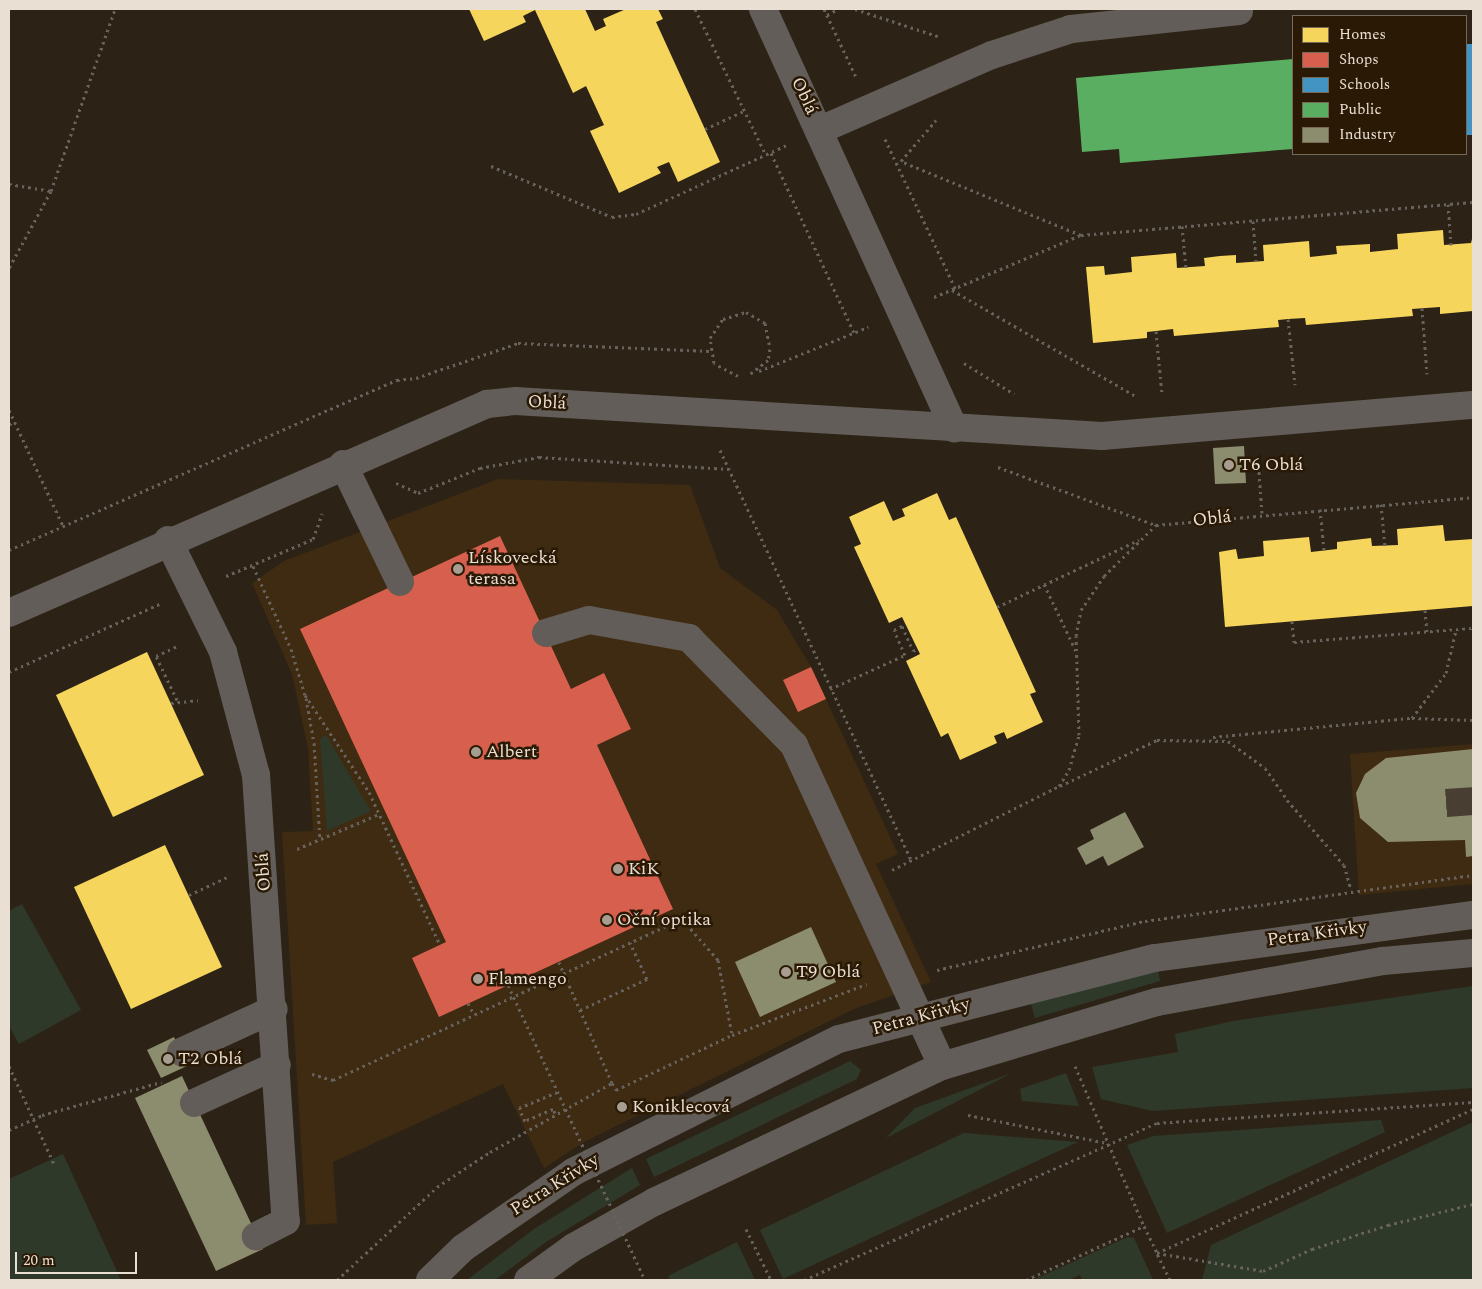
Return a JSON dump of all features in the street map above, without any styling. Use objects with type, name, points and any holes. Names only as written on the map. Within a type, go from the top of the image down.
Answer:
[{"type":"street","name":"Oblá","points":[[763,9],[820,130],[954,429]]},
{"type":"street","points":[[820,130],[992,55],[1071,29],[1239,11]]},
{"type":"street","name":"Oblá","points":[[9,613],[168,540],[460,412],[515,401],[954,429],[1102,436],[1473,405]]},
{"type":"street","points":[[343,464],[400,582]]},
{"type":"street","name":"Oblá","points":[[168,540],[223,652],[236,689],[256,775],[274,1009],[286,1213],[253,1229]]},
{"type":"street","points":[[546,633],[589,620],[690,638],[794,745],[942,1066]]},
{"type":"street","name":"Petra Křivky","points":[[430,1280],[518,1207],[637,1136],[839,1039],[919,1016],[1155,958],[1473,915]]},
{"type":"street","name":"Petra Křivky","points":[[528,1280],[574,1247],[654,1202],[942,1066],[1157,1002],[1383,961],[1473,953]]},
{"type":"street","points":[[181,1052],[274,1009]]},
{"type":"street","points":[[194,1103],[277,1065]]},
{"type":"path","points":[[9,268],[51,191],[115,9]]},
{"type":"path","points":[[695,9],[766,155]]},
{"type":"path","points":[[824,9],[953,289],[1142,400],[1123,400]]},
{"type":"path","points":[[827,15],[838,9]]},
{"type":"path","points":[[855,9],[992,55]]},
{"type":"path","points":[[705,129],[744,111]]},
{"type":"path","points":[[896,163],[901,161],[940,116]]},
{"type":"path","points":[[491,166],[612,217],[636,214],[793,143]]},
{"type":"path","points":[[771,153],[854,333]]},
{"type":"path","points":[[901,161],[1081,235]]},
{"type":"path","points":[[9,184],[51,191]]},
{"type":"path","points":[[927,300],[1081,235],[1473,202]]},
{"type":"path","points":[[1448,204],[1451,245]]},
{"type":"path","points":[[1253,221],[1256,261]]},
{"type":"path","points":[[1182,226],[1186,268]]},
{"type":"path","points":[[1422,308],[1428,378]]},
{"type":"path","points":[[744,377],[723,371],[711,351],[714,327],[722,319],[746,312],[758,317],[770,334],[768,360],[749,375]]},
{"type":"path","points":[[1288,319],[1295,388]]},
{"type":"path","points":[[730,383],[876,323]]},
{"type":"path","points":[[1156,330],[1162,398]]},
{"type":"path","points":[[9,550],[397,380],[416,378],[518,343],[711,351]]},
{"type":"path","points":[[962,361],[1018,396]]},
{"type":"path","points":[[1418,378],[1437,377]]},
{"type":"path","points":[[1286,389],[1305,387]]},
{"type":"path","points":[[1155,399],[1171,398]]},
{"type":"path","points":[[9,410],[63,526]]},
{"type":"path","points":[[9,424],[15,423]]},
{"type":"path","points":[[1255,423],[1262,513]]},
{"type":"path","points":[[717,444],[911,859]]},
{"type":"path","points":[[218,579],[313,540],[326,503],[384,478],[418,493],[480,468],[539,457],[730,469]]},
{"type":"path","name":"Oblá","points":[[990,464],[1156,525],[1262,513],[1473,497]]},
{"type":"path","points":[[1381,504],[1385,546]]},
{"type":"path","points":[[1320,509],[1324,550]]},
{"type":"path","points":[[1059,786],[1070,770],[1079,735],[1078,623],[1089,596],[1156,525]]},
{"type":"path","points":[[997,607],[1143,538]]},
{"type":"path","points":[[253,566],[291,649],[305,695],[314,743],[320,840]]},
{"type":"path","points":[[1044,584],[1077,653]]},
{"type":"path","points":[[9,672],[169,599]]},
{"type":"path","points":[[1425,610],[1427,632]]},
{"type":"path","points":[[1292,621],[1294,642],[1473,628]]},
{"type":"path","points":[[830,689],[905,655],[894,630],[902,626],[913,651],[918,649]]},
{"type":"path","points":[[1412,718],[1446,673],[1456,630]]},
{"type":"path","points":[[171,703],[177,700],[156,656],[188,642]]},
{"type":"path","points":[[305,695],[379,814],[440,945]]},
{"type":"path","points":[[894,877],[891,868],[1157,740],[1207,738],[1412,718],[1473,720]]},
{"type":"path","points":[[1207,738],[1228,742],[1265,768],[1287,800],[1344,865],[1351,890]]},
{"type":"path","points":[[189,895],[379,814]]},
{"type":"path","points":[[930,964],[935,970],[951,970],[1145,921],[1351,890],[1473,875]]},
{"type":"path","points":[[277,1065],[333,1080],[682,919],[718,960],[732,1035]]},
{"type":"path","points":[[580,1010],[647,979],[630,943]]},
{"type":"path","points":[[559,962],[616,1090],[732,1035],[872,980]]},
{"type":"path","points":[[508,985],[645,1280]]},
{"type":"path","points":[[468,1003],[474,1015]]},
{"type":"path","points":[[9,1066],[54,1164]]},
{"type":"path","points":[[1075,1066],[1107,1143],[1170,1280]]},
{"type":"path","points":[[9,1130],[34,1118],[169,1079]]},
{"type":"path","points":[[337,1280],[437,1188],[555,1113],[612,1083]]},
{"type":"path","points":[[555,1113],[553,1108],[525,1121],[520,1108],[557,1092]]},
{"type":"path","points":[[804,1280],[1107,1143],[1157,1123],[1473,1102]]},
{"type":"path","points":[[1157,1253],[1473,1109]]},
{"type":"path","points":[[968,1114],[1107,1143]]},
{"type":"path","points":[[1157,1253],[1263,1271],[1369,1230],[1473,1204]]},
{"type":"path","points":[[1026,1280],[1144,1226]]},
{"type":"path","points":[[746,1229],[771,1280]]},
{"type":"shaded area","points":[[498,479],[690,485],[720,568],[777,610],[811,667],[898,854],[876,864],[931,982],[854,1009],[584,1142],[544,1168],[503,1084],[333,1162],[337,1223],[306,1225],[282,832],[313,831],[308,748],[292,674],[252,583],[284,561]]},
{"type":"shaded area","points":[[1473,744],[1473,884],[1359,895],[1350,754]]},
{"type":"green space","points":[[326,735],[371,811],[327,831],[320,739]]},
{"type":"green space","points":[[22,904],[81,1010],[19,1044],[9,1026],[9,911]]},
{"type":"green space","points":[[1158,971],[1160,981],[1035,1018],[1030,1001]]},
{"type":"green space","points":[[1473,986],[1473,1088],[1153,1111],[1101,1099],[1092,1067],[1178,1052],[1175,1034],[1233,1021]]},
{"type":"green space","points":[[850,1061],[861,1070],[857,1079],[654,1177],[646,1159]]},
{"type":"green space","points":[[1012,1073],[886,1138],[915,1108]]},
{"type":"green space","points":[[1066,1073],[1079,1106],[1022,1101],[1020,1089]]},
{"type":"green space","points":[[1381,1120],[1385,1132],[1167,1233],[1127,1145],[1153,1136]]},
{"type":"green space","points":[[1473,1122],[1473,1280],[1202,1280],[1211,1245]]},
{"type":"green space","points":[[964,1133],[1078,1142],[783,1279],[760,1230]]},
{"type":"green space","points":[[63,1154],[121,1280],[9,1280],[9,1179]]},
{"type":"green space","points":[[632,1168],[640,1185],[546,1242],[495,1280],[467,1280],[534,1229]]},
{"type":"green space","points":[[1128,1237],[1134,1238],[1153,1280],[1082,1280],[1080,1275],[1069,1280],[1033,1280]]},
{"type":"green space","points":[[737,1242],[755,1280],[670,1280],[668,1276]]},
{"type":"building: Homes","points":[[469,9],[585,9],[595,31],[606,26],[603,19],[626,9],[658,9],[663,19],[656,22],[720,162],[678,182],[669,162],[657,167],[661,173],[619,193],[590,131],[604,125],[586,86],[573,93],[535,10],[523,16],[526,22],[484,41]]},
{"type":"building: Homes","points":[[1443,230],[1444,245],[1471,243],[1473,235],[1473,311],[1440,314],[1440,307],[1412,309],[1413,316],[1306,325],[1305,318],[1288,319],[1278,320],[1279,327],[1174,336],[1173,329],[1147,332],[1147,338],[1093,343],[1086,267],[1104,266],[1105,275],[1132,272],[1131,257],[1176,253],[1177,268],[1205,266],[1204,258],[1220,256],[1236,255],[1236,263],[1264,261],[1263,245],[1309,241],[1310,257],[1337,254],[1336,246],[1370,244],[1370,252],[1398,249],[1397,234]]},
{"type":"building: Homes","points":[[937,493],[949,520],[956,517],[1036,692],[1030,694],[1043,722],[1007,739],[1004,732],[994,736],[997,743],[960,760],[948,733],[941,737],[906,661],[920,654],[902,617],[889,623],[854,547],[861,544],[849,517],[884,501],[893,521],[905,516],[902,509]]},
{"type":"building: Homes","points":[[1443,525],[1445,541],[1473,539],[1473,606],[1225,627],[1219,552],[1236,549],[1238,559],[1264,556],[1263,541],[1309,537],[1311,552],[1337,549],[1337,542],[1371,538],[1372,546],[1398,545],[1397,529]]},
{"type":"building: Homes","points":[[147,652],[204,775],[113,817],[56,695]]},
{"type":"building: Homes","points":[[165,845],[222,967],[131,1009],[74,887]]},
{"type":"building: Shops","points":[[500,536],[571,689],[604,673],[631,729],[597,745],[673,909],[439,1017],[412,958],[446,942],[300,629]]},
{"type":"building: Shops","points":[[811,667],[826,699],[798,712],[783,680]]},
{"type":"building: Schools","points":[[1467,44],[1473,44],[1473,135],[1467,135]]},
{"type":"building: Public","points":[[1292,59],[1292,149],[1120,163],[1119,149],[1082,152],[1076,78]]},
{"type":"building: Industry","name":"T6 Oblá","points":[[1244,446],[1246,483],[1215,484],[1213,448]]},
{"type":"building: Industry","points":[[1473,749],[1473,856],[1466,857],[1465,840],[1388,842],[1360,818],[1356,793],[1365,774],[1386,758]]},
{"type":"building: Industry","points":[[1125,812],[1144,847],[1108,866],[1103,856],[1086,865],[1077,848],[1094,839],[1090,830]]},
{"type":"building: Industry","name":"T9 Oblá","points":[[811,927],[836,982],[760,1017],[735,962]]},
{"type":"building: Industry","name":"T2 Oblá","points":[[174,1037],[187,1066],[161,1078],[147,1050]]},
{"type":"building: Industry","points":[[182,1076],[263,1249],[216,1271],[135,1098]]},
{"type":"tunnel","points":[[1446,803],[1473,801]]},
{"type":"place","name":"T6 Oblá","points":[[1229,465]]},
{"type":"place","name":"Lískovecká terasa","points":[[458,569]]},
{"type":"place","name":"Albert","points":[[476,752]]},
{"type":"place","name":"KiK","points":[[618,869]]},
{"type":"place","name":"Oční optika","points":[[607,920]]},
{"type":"place","name":"T9 Oblá","points":[[786,972]]},
{"type":"place","name":"Flamengo","points":[[478,979]]},
{"type":"place","name":"T2 Oblá","points":[[168,1059]]},
{"type":"place","name":"Koniklecová","points":[[622,1107]]}]
